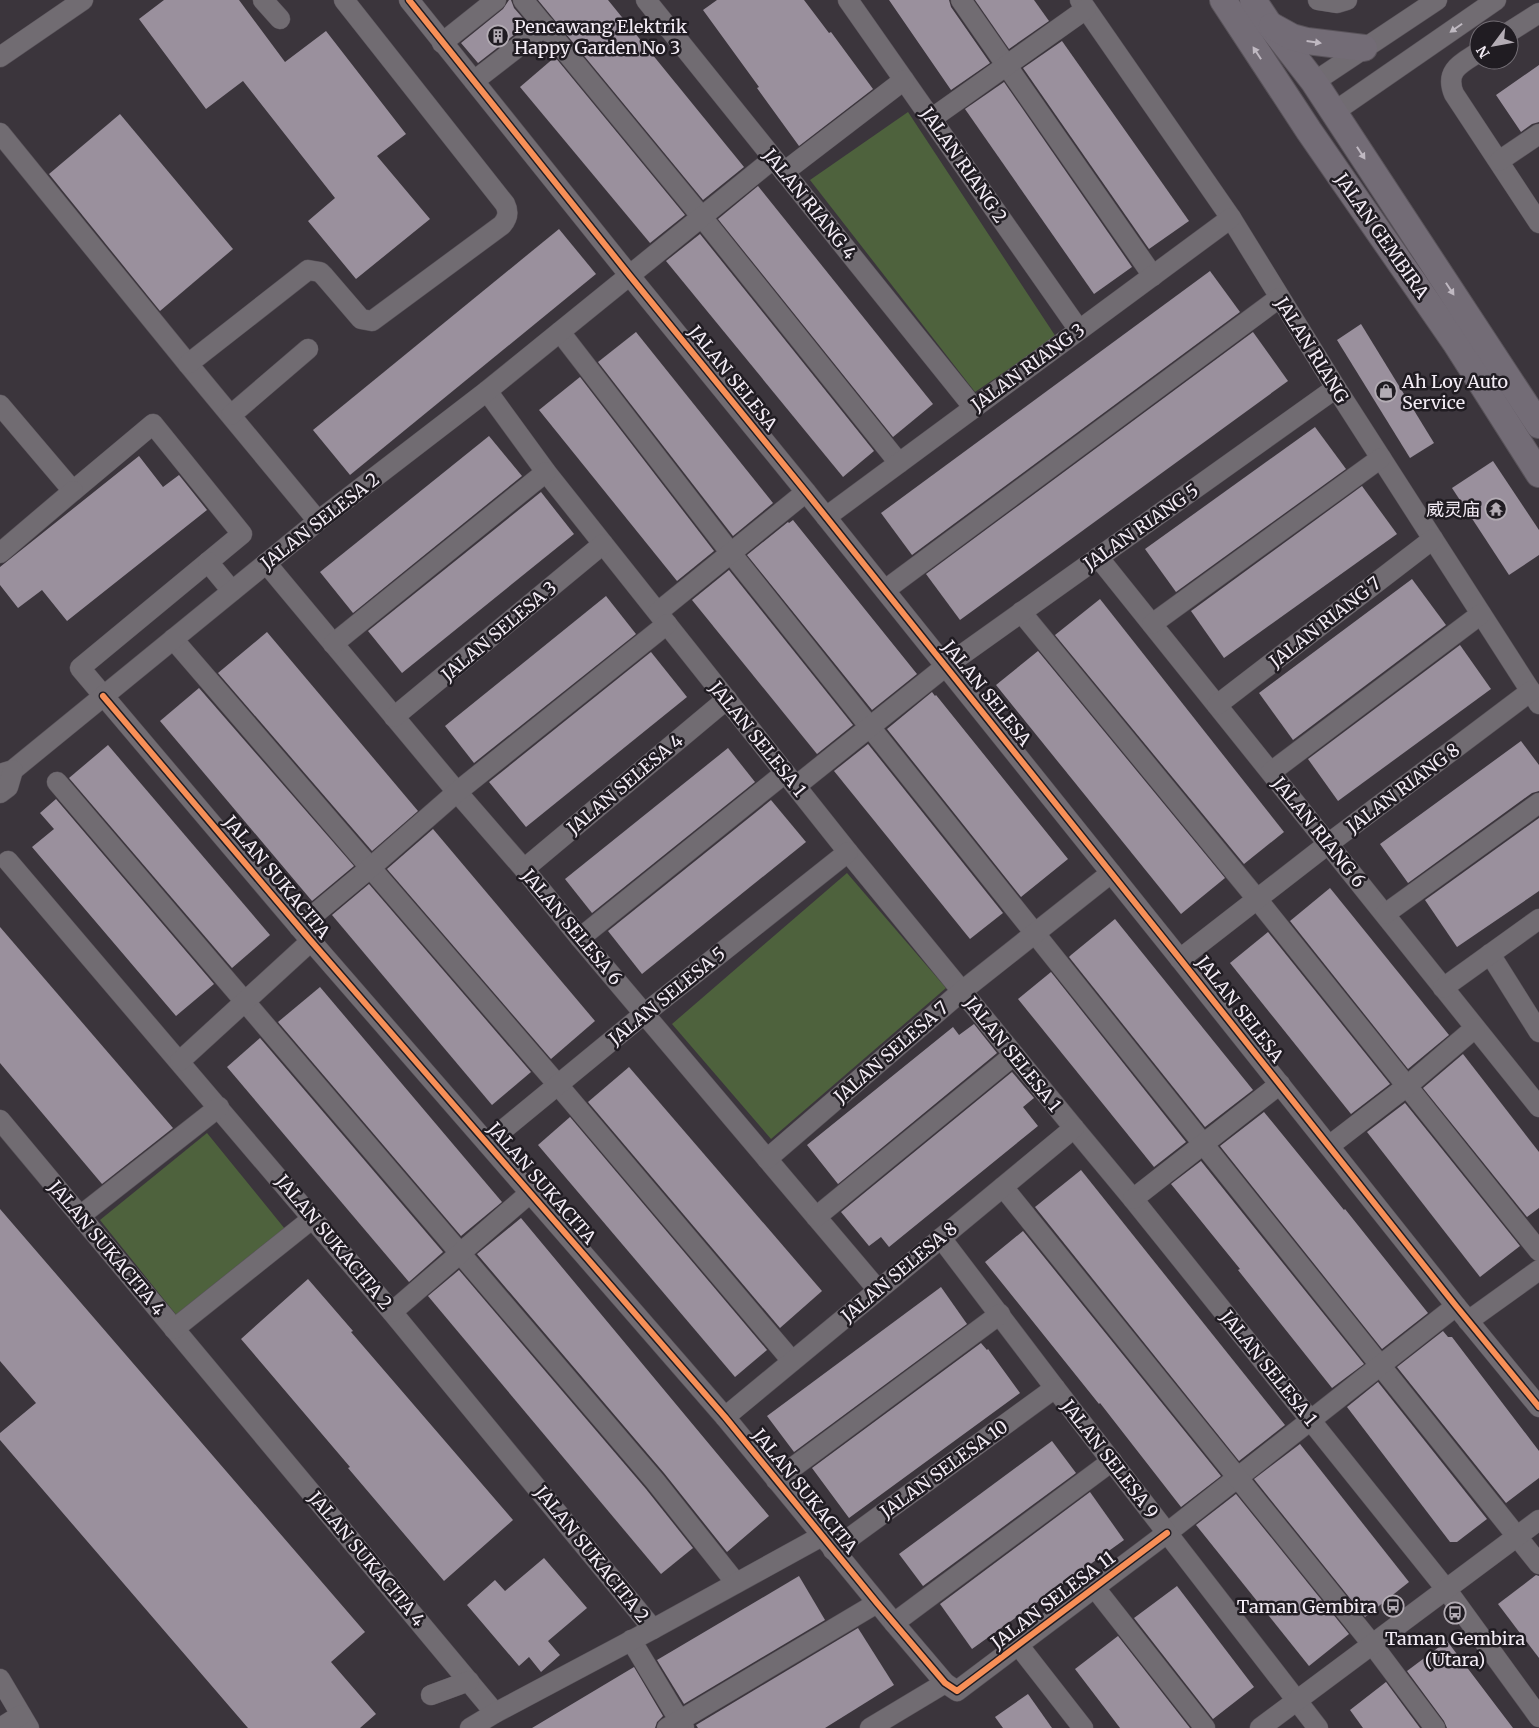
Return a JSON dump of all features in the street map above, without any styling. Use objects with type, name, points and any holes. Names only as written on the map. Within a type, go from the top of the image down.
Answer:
[{"type":"main road","points":[[1223,0],[1284,93],[1308,119]]},
{"type":"main road","name":"JALAN GEMBIRA","points":[[1253,0],[1314,82],[1539,425]]},
{"type":"main road","points":[[1269,24],[1292,37],[1307,41],[1364,48]]},
{"type":"main road","points":[[1308,119],[1310,89],[1314,82]]},
{"type":"main road","points":[[1308,119],[1323,113],[1334,112]]},
{"type":"main road","name":"JALAN GEMBIRA","points":[[1308,119],[1455,342],[1539,474]]},
{"type":"street","points":[[0,57],[82,0]]},
{"type":"street","points":[[263,0],[280,19]]},
{"type":"street","points":[[188,364],[308,270],[320,272],[361,319],[372,320],[506,221],[508,215],[504,204],[344,0]]},
{"type":"street","name":"JALAN SELESA","points":[[409,0],[946,666],[1462,1313],[1532,1385],[1539,1407]]},
{"type":"street","points":[[442,43],[496,0]]},
{"type":"street","points":[[523,0],[701,216],[899,463]]},
{"type":"street","name":"JALAN RIANG 4","points":[[646,0],[974,408]]},
{"type":"street","name":"JALAN RIANG 2","points":[[848,0],[1079,330]]},
{"type":"street","points":[[961,0],[1153,276]]},
{"type":"street","points":[[1318,0],[1337,3],[1347,0]]},
{"type":"street","points":[[1314,82],[1437,0]]},
{"type":"street","points":[[1334,112],[1475,6],[1496,0]]},
{"type":"street","points":[[931,119],[1006,66],[1083,5]]},
{"type":"street","name":"JALAN RIANG","points":[[1083,5],[1230,218],[1336,388],[1535,697]]},
{"type":"street","points":[[1519,26],[1539,13]]},
{"type":"street","points":[[474,81],[545,26]]},
{"type":"street","points":[[1469,58],[1454,70],[1451,77],[1451,86],[1454,94],[1539,223]]},
{"type":"street","name":"JALAN SELESA 2","points":[[0,793],[8,787],[7,772],[318,521],[486,391],[630,276],[701,216],[904,80]]},
{"type":"street","points":[[0,133],[318,521]]},
{"type":"street","points":[[1499,161],[1539,134]]},
{"type":"street","name":"JALAN RIANG 3","points":[[826,517],[1230,218]]},
{"type":"street","points":[[885,590],[1279,298]]},
{"type":"street","points":[[560,332],[730,552],[1539,1564]]},
{"type":"street","points":[[231,415],[308,348]]},
{"type":"street","name":"JALAN RIANG 5","points":[[580,938],[791,779],[870,727],[946,666],[1336,388]]},
{"type":"street","name":"JALAN SELESA 1","points":[[486,391],[546,472],[848,852],[1134,1199],[1446,1589],[1539,1717]]},
{"type":"street","points":[[0,405],[73,491]]},
{"type":"street","points":[[0,553],[153,424],[242,534],[208,562],[232,591]]},
{"type":"street","points":[[1152,624],[1381,458]]},
{"type":"street","points":[[333,644],[546,472]]},
{"type":"street","points":[[180,1061],[245,1001],[305,934],[370,868],[662,618],[730,552],[806,492]]},
{"type":"street","name":"JALAN RIANG 7","points":[[1217,705],[1433,538]]},
{"type":"street","name":"JALAN SELESA 3","points":[[394,718],[604,544]]},
{"type":"street","name":"JALAN RIANG 6","points":[[1098,557],[1539,1107]]},
{"type":"street","name":"JALAN SUKACITA","points":[[208,562],[80,668],[305,934],[725,1417],[877,1603],[951,1687]]},
{"type":"street","name":"JALAN SELESA 6","points":[[266,563],[394,718],[524,869],[580,938],[878,1290]]},
{"type":"street","points":[[1021,612],[1257,899],[1539,1251]]},
{"type":"street","points":[[1271,772],[1481,614]]},
{"type":"street","points":[[173,638],[558,1085],[792,1361]]},
{"type":"street","name":"JALAN RIANG 8","points":[[1180,958],[1328,844],[1535,697]]},
{"type":"street","name":"JALAN SELESA 4","points":[[524,869],[727,699]]},
{"type":"street","points":[[57,782],[656,1481],[736,1583]]},
{"type":"street","points":[[1385,914],[1539,803]]},
{"type":"street","name":"JALAN SELESA 5","points":[[487,1143],[644,1014],[848,852]]},
{"type":"street","name":"JALAN SUKACITA 2","points":[[8,861],[392,1312],[653,1629]]},
{"type":"street","name":"JALAN SELESA 7","points":[[767,1159],[962,991],[1111,873]]},
{"type":"street","points":[[1443,988],[1539,919]]},
{"type":"street","points":[[1490,954],[1539,1032]]},
{"type":"street","points":[[1329,1146],[1407,1086],[1475,1028]]},
{"type":"street","points":[[816,1217],[1014,1055]]},
{"type":"street","points":[[1134,1199],[1280,1084]]},
{"type":"street","points":[[80,1216],[219,1107]]},
{"type":"street","name":"JALAN SUKACITA 4","points":[[0,1120],[495,1713]]},
{"type":"street","name":"JALAN SELESA 8","points":[[725,1417],[1074,1128]]},
{"type":"street","points":[[1003,1187],[1372,1644],[1435,1728]]},
{"type":"street","points":[[392,1312],[530,1193]]},
{"type":"street","points":[[174,1329],[313,1218]]},
{"type":"street","name":"JALAN SELESA 9","points":[[941,1238],[1318,1728]]},
{"type":"street","name":"JALAN SELESA 11","points":[[870,1728],[951,1687],[1019,1646],[1381,1365],[1462,1313],[1539,1270]]},
{"type":"street","points":[[776,1480],[1000,1314]]},
{"type":"street","name":"JALAN SELESA 10","points":[[827,1543],[1055,1388]]},
{"type":"street","points":[[894,1623],[1112,1462]]},
{"type":"street","points":[[1260,1728],[1539,1520]]},
{"type":"street","points":[[470,1728],[736,1583],[827,1543]]},
{"type":"street","points":[[1096,1588],[1205,1728]]},
{"type":"street","points":[[631,1640],[677,1726],[877,1603]]},
{"type":"street","points":[[1019,1646],[1084,1728]]},
{"type":"street","points":[[0,1679],[25,1721],[0,1728]]},
{"type":"street","points":[[431,1695],[469,1681]]},
{"type":"green space","points":[[908,112],[1056,337],[975,392],[810,180]]},
{"type":"green space","points":[[847,873],[946,988],[771,1139],[672,1024]]},
{"type":"green space","points":[[207,1133],[285,1229],[178,1317],[100,1220]]},
{"type":"building","points":[[164,0],[239,0],[285,62],[326,31],[406,134],[377,156],[430,219],[356,279],[308,221],[335,198],[243,81],[206,109],[139,19]]},
{"type":"building","name":"Pencawang Elektrik Happy Garden No 3","points":[[511,0],[514,8],[528,24],[478,63],[461,43],[503,9]]},
{"type":"building","points":[[538,0],[608,0],[744,167],[703,200]]},
{"type":"building","points":[[717,0],[804,0],[829,33],[831,32],[873,89],[799,146],[703,10]]},
{"type":"building","points":[[889,0],[949,0],[951,7],[990,63],[951,90]]},
{"type":"building","points":[[975,0],[1034,0],[1049,21],[1009,49]]},
{"type":"building","points":[[1062,41],[1189,221],[1149,249],[1023,68]]},
{"type":"building","points":[[555,57],[685,215],[650,243],[520,87]]},
{"type":"building","points":[[1539,65],[1539,122],[1532,124],[1521,132],[1496,95]]},
{"type":"building","points":[[1004,82],[1132,267],[1094,294],[965,109]]},
{"type":"building","points":[[120,114],[233,249],[160,311],[49,174]]},
{"type":"building","points":[[758,186],[933,404],[893,437],[718,219]]},
{"type":"building","points":[[559,229],[596,274],[350,475],[313,430]]},
{"type":"building","points":[[700,234],[874,451],[843,477],[666,261]]},
{"type":"building","points":[[1210,271],[1240,312],[912,555],[881,513]]},
{"type":"building","name":"Ah Loy Auto Service","points":[[1361,324],[1434,443],[1410,458],[1337,340]]},
{"type":"building","points":[[636,332],[773,503],[733,536],[598,362]]},
{"type":"building","points":[[1253,332],[1288,381],[960,620],[926,574]]},
{"type":"building","points":[[580,377],[714,551],[677,581],[539,410]]},
{"type":"building","points":[[1315,427],[1346,469],[1176,592],[1145,549]]},
{"type":"building","points":[[489,436],[522,476],[353,613],[320,572]]},
{"type":"building","points":[[139,456],[163,487],[179,475],[207,510],[67,621],[42,590],[18,608],[0,585],[0,567]]},
{"type":"building","name":"威灵庙","points":[[1493,461],[1539,530],[1539,555],[1509,575],[1452,488]]},
{"type":"building","points":[[1362,486],[1397,534],[1224,658],[1191,611]]},
{"type":"building","points":[[541,492],[574,534],[402,673],[368,631]]},
{"type":"building","points":[[793,520],[917,674],[872,710],[747,555]]},
{"type":"building","points":[[729,570],[853,725],[817,754],[692,600]]},
{"type":"building","points":[[1412,579],[1446,625],[1293,740],[1259,693]]},
{"type":"building","points":[[606,596],[636,634],[474,763],[445,726]]},
{"type":"building","points":[[1100,599],[1284,832],[1244,864],[1055,635]]},
{"type":"building","points":[[267,632],[418,811],[372,851],[218,673]]},
{"type":"building","points":[[1460,645],[1491,689],[1338,801],[1308,759]]},
{"type":"building","points":[[1038,651],[1225,878],[1181,914],[996,685]]},
{"type":"building","points":[[651,652],[687,697],[526,827],[489,782]]},
{"type":"building","points":[[199,688],[354,866],[312,901],[160,721]]},
{"type":"building","points":[[932,692],[1068,859],[1021,897],[887,729]]},
{"type":"building","points":[[1521,741],[1539,765],[1539,791],[1532,793],[1408,883],[1380,844]]},
{"type":"building","points":[[868,744],[1003,913],[970,939],[834,771]]},
{"type":"building","points":[[108,745],[270,935],[232,968],[69,778]]},
{"type":"building","points":[[728,748],[755,782],[592,913],[565,879]]},
{"type":"building","points":[[56,799],[214,984],[176,1016],[32,847],[54,829],[40,813]]},
{"type":"building","points":[[771,800],[806,842],[642,974],[608,931]]},
{"type":"building","points":[[1539,818],[1539,891],[1457,947],[1425,900]]},
{"type":"building","points":[[433,829],[595,1021],[551,1059],[387,869]]},
{"type":"building","points":[[369,884],[531,1072],[492,1105],[332,915]]},
{"type":"building","points":[[1330,888],[1449,1035],[1408,1069],[1290,921]]},
{"type":"building","points":[[1115,919],[1253,1090],[1205,1127],[1069,957]]},
{"type":"building","points":[[0,927],[173,1128],[102,1184],[0,1063]]},
{"type":"building","points":[[1268,932],[1390,1084],[1351,1114],[1230,963]]},
{"type":"building","points":[[1051,972],[1186,1142],[1154,1167],[1018,999]]},
{"type":"building","points":[[320,987],[502,1202],[461,1236],[278,1022]]},
{"type":"building","points":[[974,1024],[997,1053],[838,1184],[807,1145],[953,1027],[959,1035]]},
{"type":"building","points":[[260,1038],[443,1252],[409,1282],[227,1067]]},
{"type":"building","points":[[1463,1054],[1539,1152],[1539,1208],[1527,1217],[1423,1088]]},
{"type":"building","points":[[629,1067],[822,1291],[780,1328],[588,1102]]},
{"type":"building","points":[[1012,1072],[1034,1098],[1023,1107],[1038,1126],[889,1247],[881,1237],[869,1246],[841,1212]]},
{"type":"building","points":[[1405,1103],[1520,1246],[1480,1277],[1367,1132]]},
{"type":"building","points":[[1264,1112],[1428,1313],[1382,1349],[1220,1146]]},
{"type":"building","points":[[570,1117],[767,1350],[735,1377],[538,1145]]},
{"type":"building","points":[[1201,1161],[1364,1364],[1332,1388],[1238,1270],[1240,1269],[1171,1184]]},
{"type":"building","points":[[1081,1170],[1285,1425],[1239,1461],[1035,1207]]},
{"type":"building","points":[[0,1209],[365,1632],[331,1662],[376,1714],[360,1728],[248,1728],[0,1440],[0,1433],[36,1403],[0,1361]]},
{"type":"building","points":[[521,1218],[769,1516],[727,1552],[664,1473],[477,1254]]},
{"type":"building","points":[[1023,1231],[1221,1476],[1181,1507],[1100,1403],[985,1262]]},
{"type":"building","points":[[459,1270],[646,1489],[693,1548],[661,1574],[428,1296]]},
{"type":"building","points":[[308,1279],[353,1331],[351,1332],[513,1520],[444,1581],[241,1339]]},
{"type":"building","points":[[941,1287],[967,1324],[794,1452],[767,1416]]},
{"type":"building","points":[[1443,1331],[1448,1337],[1452,1337],[1539,1451],[1539,1478],[1506,1503],[1397,1367]]},
{"type":"building","points":[[981,1343],[988,1349],[1020,1393],[849,1518],[812,1468]]},
{"type":"building","points":[[1378,1382],[1487,1519],[1457,1542],[1450,1542],[1347,1407]]},
{"type":"building","points":[[1052,1441],[1076,1473],[923,1586],[899,1554]]},
{"type":"building","points":[[1300,1444],[1409,1582],[1365,1617],[1254,1479]]},
{"type":"building","points":[[1090,1492],[1124,1540],[972,1649],[940,1604]]},
{"type":"building","points":[[1236,1494],[1349,1634],[1309,1666],[1196,1525]]},
{"type":"building","points":[[544,1558],[587,1608],[548,1641],[560,1655],[541,1672],[529,1657],[519,1666],[467,1605],[495,1580],[505,1591]]},
{"type":"building","points":[[1536,1575],[1539,1576],[1539,1658],[1498,1604]]},
{"type":"building","points":[[799,1576],[825,1620],[684,1704],[657,1660]]},
{"type":"building","points":[[1177,1586],[1254,1687],[1213,1719],[1134,1618]]},
{"type":"building","points":[[858,1628],[894,1685],[825,1728],[698,1728],[696,1725]]},
{"type":"building","points":[[1118,1636],[1190,1728],[1120,1728],[1075,1669]]},
{"type":"building","points":[[1447,1641],[1513,1728],[1447,1728],[1444,1721],[1407,1671]]},
{"type":"building","points":[[634,1667],[663,1716],[657,1722],[655,1728],[532,1728]]},
{"type":"building","points":[[1386,1682],[1420,1728],[1363,1728],[1350,1710]]},
{"type":"building","points":[[1028,1694],[1052,1728],[1003,1728],[995,1717]]},
{"type":"cycle path","points":[[409,0],[1539,1407]]},
{"type":"cycle path","points":[[103,696],[311,941],[725,1417],[945,1683],[957,1691],[1167,1533]]},
{"type":"place","name":"Pencawang Elektrik Happy Garden No 3","points":[[498,36]]},
{"type":"place","name":"Ah Loy Auto Service","points":[[1386,391]]},
{"type":"place","name":"威灵庙","points":[[1496,509]]},
{"type":"place","name":"Taman Gembira","points":[[1393,1606]]},
{"type":"place","name":"Taman Gembira (Utara)","points":[[1455,1613]]}]
